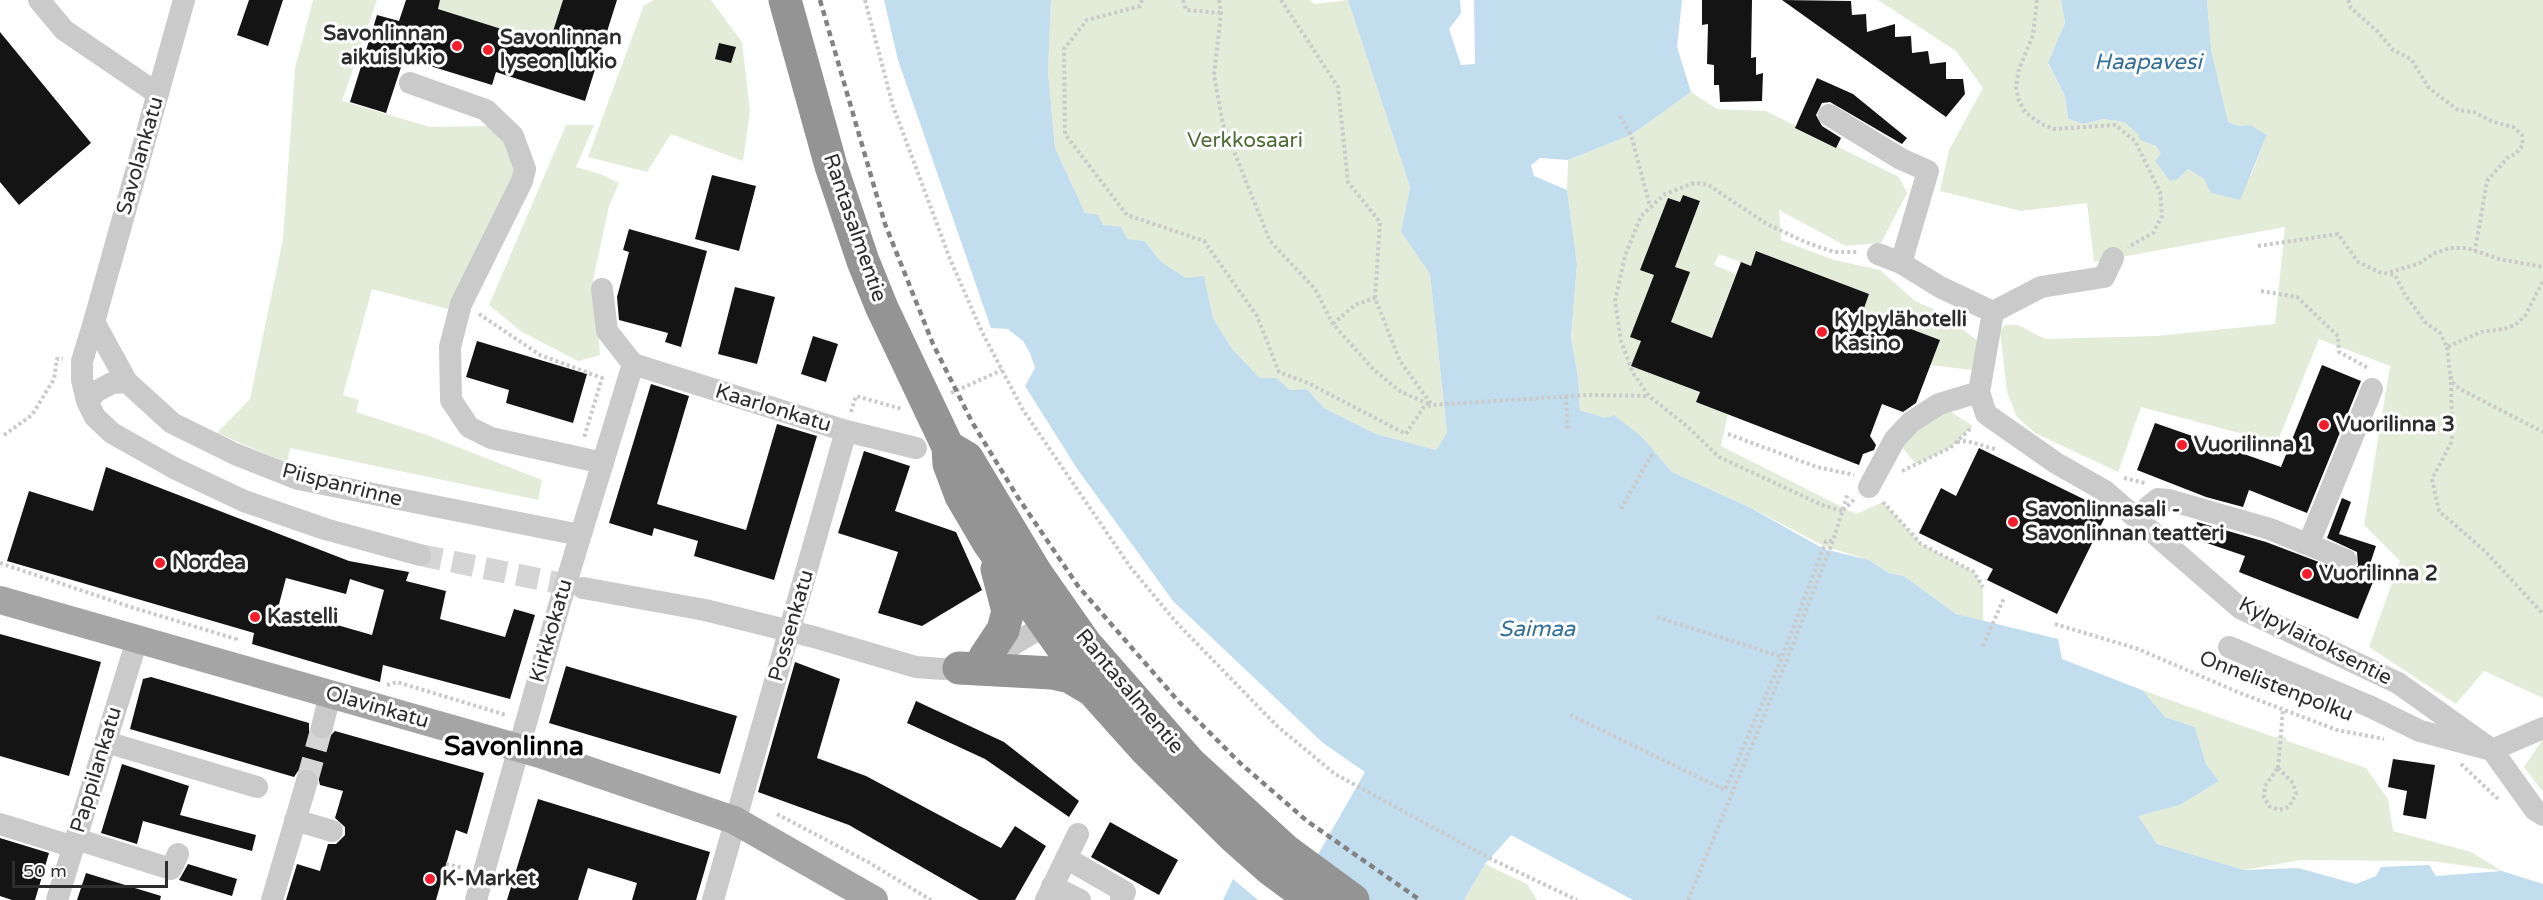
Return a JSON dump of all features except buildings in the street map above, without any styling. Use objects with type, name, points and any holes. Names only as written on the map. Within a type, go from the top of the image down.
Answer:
[{"type":"highway","name":"Rantasalmentie","points":[[785,0],[831,166],[863,261],[904,356],[935,443],[949,464],[961,496],[988,542],[1054,619],[1085,643],[1277,859],[1353,900]]},
{"type":"highway","name":"Rantasalmentie","points":[[935,443],[967,458],[1008,529],[1093,691]]},
{"type":"highway","points":[[972,663],[1003,630],[1008,611],[988,542]]},
{"type":"highway","points":[[972,663],[1070,677],[1093,691],[1195,800],[1277,859],[1312,900]]},
{"type":"main road","name":"Olavinkatu","points":[[0,600],[518,749],[738,808],[874,900]]},
{"type":"street","points":[[39,0],[64,30],[158,94]]},
{"type":"street","name":"Savolankatu","points":[[87,401],[82,380],[82,361],[184,0]]},
{"type":"street","points":[[410,83],[486,110],[513,136],[525,169],[522,181],[460,304],[450,348],[451,400],[469,427],[491,438],[603,463]]},
{"type":"street","points":[[1829,115],[1901,159],[1928,171],[1901,263]]},
{"type":"street","points":[[1878,254],[1901,263],[1940,287],[1993,312]]},
{"type":"street","points":[[1993,312],[2041,287],[2104,277],[2113,258]]},
{"type":"street","points":[[602,289],[607,332],[633,364]]},
{"type":"street","points":[[1869,487],[1895,439],[1911,422],[1939,404],[1982,403],[1993,312]]},
{"type":"street","name":"Piispanrinne","points":[[96,317],[127,382],[172,423],[235,454],[298,479],[580,535]]},
{"type":"street","name":"Kaarlonkatu","points":[[633,364],[846,431],[935,443]]},
{"type":"street","name":"Kirkkokatu","points":[[476,900],[559,606],[633,364]]},
{"type":"street","points":[[127,382],[112,383],[97,391],[87,401],[95,417],[112,433],[174,468],[244,501],[325,529],[420,555]]},
{"type":"street","points":[[2309,543],[2372,389]]},
{"type":"street","name":"Kylpylaitoksentie","points":[[1982,403],[2056,463],[2105,491],[2240,608],[2398,683],[2492,750],[2535,810],[2543,815]]},
{"type":"street","name":"Possenkatu","points":[[712,900],[728,852],[738,808],[785,652],[846,431]]},
{"type":"street","points":[[2139,521],[2148,507],[2158,499],[2169,500],[2309,543],[2346,560]]},
{"type":"street","points":[[583,588],[747,620],[916,667],[972,663],[1054,619]]},
{"type":"street","name":"Pappilankatu","points":[[57,900],[137,640]]},
{"type":"street","points":[[2229,647],[2371,707],[2420,731],[2492,750],[2543,728]]},
{"type":"street","points":[[322,727],[330,695]]},
{"type":"street","points":[[106,742],[257,787]]},
{"type":"street","points":[[272,900],[307,781]]},
{"type":"street","points":[[295,820],[332,831]]},
{"type":"street","points":[[0,824],[171,869],[178,854]]},
{"type":"street","points":[[1078,834],[1049,893],[1080,900]]},
{"type":"street","points":[[1066,858],[1125,892],[1121,900]]},
{"type":"path","points":[[865,0],[897,117],[950,259],[982,332],[1023,410],[1131,568],[1176,622],[1277,726],[1335,774],[1358,789],[1491,859],[1577,900]]},
{"type":"path","points":[[1142,0],[1140,6],[1087,20],[1064,49],[1065,134],[1127,215],[1204,241],[1257,316],[1279,372],[1308,383],[1406,434],[1423,408],[1432,405],[1589,395],[1649,396]]},
{"type":"path","points":[[1183,0],[1186,10],[1221,13]]},
{"type":"path","points":[[1219,0],[1221,13],[1214,75],[1223,124],[1270,241],[1315,289],[1333,324],[1374,370],[1401,392],[1432,405]]},
{"type":"path","points":[[1281,0],[1338,87],[1348,182],[1380,222],[1375,298],[1400,361],[1432,405]]},
{"type":"path","points":[[2037,0],[2033,35],[2019,69],[2016,87],[2019,101],[2025,112],[2041,124],[2054,129],[2115,125],[2135,141],[2160,192],[2162,216],[2158,226],[2153,233],[2122,250],[2113,258]]},
{"type":"path","points":[[2348,0],[2351,8],[2378,32],[2393,51],[2411,59],[2429,88],[2458,111],[2474,112],[2493,122],[2513,127],[2522,135],[2523,144],[2516,154],[2509,156],[2487,181],[2475,251]]},
{"type":"path","points":[[1620,116],[1631,135],[1650,206]]},
{"type":"path","points":[[1842,511],[1822,505],[1719,457],[1688,427],[1649,396],[1633,373],[1621,341],[1615,301],[1625,256],[1641,216],[1665,194],[1681,186],[1694,183],[1707,184],[1767,224],[1805,242],[1834,252],[1878,254]]},
{"type":"path","points":[[2258,246],[2338,234],[2358,262],[2379,272],[2390,272],[2418,264],[2435,253],[2450,248],[2475,251],[2543,267]]},
{"type":"path","points":[[2390,272],[2396,275],[2404,293],[2426,322],[2440,333],[2447,346],[2451,381],[2460,389],[2543,432]]},
{"type":"path","points":[[2447,346],[2481,332],[2515,325],[2525,316],[2543,281]]},
{"type":"path","points":[[2261,291],[2297,297],[2338,336],[2339,352],[2367,368],[2376,376],[2372,389]]},
{"type":"path","points":[[1333,324],[1355,305],[1375,298]]},
{"type":"path","points":[[460,304],[496,324],[540,355],[602,378],[584,441]]},
{"type":"path","points":[[950,394],[1002,370]]},
{"type":"path","points":[[2451,376],[2452,441],[2432,479],[2439,511],[2486,552],[2543,614]]},
{"type":"path","points":[[856,396],[905,410]]},
{"type":"path","points":[[1566,396],[1568,432]]},
{"type":"path","points":[[1869,487],[1950,448],[1957,442],[1982,403]]},
{"type":"path","points":[[1728,434],[1817,467],[1855,475],[1869,487],[1921,544],[1974,572],[1983,587]]},
{"type":"path","points":[[1957,442],[1988,445],[1998,450]]},
{"type":"path","points":[[1621,509],[1653,452]]},
{"type":"path","points":[[1689,900],[1833,541],[1845,500]]},
{"type":"path","points":[[1570,715],[1725,790],[1782,657],[1826,541],[1833,541]]},
{"type":"path","points":[[1983,646],[2004,598]]},
{"type":"path","points":[[1657,617],[1782,657]]},
{"type":"path","name":"Onnelistenpolku","points":[[2055,624],[2138,649],[2283,710],[2337,730],[2393,741]]},
{"type":"path","points":[[2278,768],[2293,783],[2296,794],[2289,807],[2279,810],[2269,806],[2264,796],[2265,786],[2278,768],[2283,710]]},
{"type":"path","points":[[2457,760],[2506,806]]},
{"type":"path","points":[[738,808],[868,862],[931,900]]},
{"type":"path","points":[[446,864],[473,871]]},
{"type":"green space","points":[[313,0],[377,0],[342,101],[430,127],[491,126],[506,139],[518,173],[448,309],[372,289],[343,395],[359,400],[356,412],[427,435],[542,480],[538,500],[290,448],[287,463],[217,433],[250,399],[283,239],[295,68]]},
{"type":"green space","points":[[440,0],[563,0],[549,44],[438,9]]},
{"type":"green space","points":[[654,0],[711,0],[742,42],[750,111],[743,161],[671,134],[647,172],[588,157],[644,5]]},
{"type":"green space","name":"Verkkosaari","points":[[1051,0],[1309,0],[1315,4],[1348,0],[1410,187],[1401,232],[1430,274],[1447,433],[1436,450],[1376,434],[1324,408],[1307,389],[1290,390],[1276,379],[1260,378],[1232,349],[1213,318],[1204,277],[1186,278],[1160,261],[1145,241],[1126,239],[1085,213],[1055,148],[1048,72]]},
{"type":"green space","points":[[1878,0],[2061,0],[2065,23],[2048,64],[2065,96],[2068,119],[2084,124],[2103,119],[2124,122],[2148,143],[2156,146],[2178,179],[2188,169],[2204,179],[2251,176],[2267,135],[2228,122],[2211,49],[2207,0],[2543,0],[2543,698],[2484,671],[2456,704],[2369,647],[2400,561],[2364,525],[2390,366],[2319,339],[2277,443],[2141,407],[2118,472],[2035,433],[2017,417],[2007,392],[2000,331],[2005,325],[2018,325],[2045,339],[2156,336],[2275,324],[2285,227],[2094,262],[2087,203],[2021,211],[1940,191],[1949,150],[1983,88],[1956,51]]},
{"type":"green space","points":[[1691,92],[1717,109],[1766,111],[1899,177],[1907,193],[1881,243],[1846,246],[1779,210],[1781,240],[1834,260],[1880,270],[1915,301],[1940,312],[1978,341],[1972,370],[1930,365],[1940,340],[1863,311],[1869,294],[1757,251],[1751,266],[1719,254],[1714,265],[1736,274],[1717,323],[1728,328],[1722,342],[1671,322],[1689,272],[1675,267],[1700,202],[1683,195],[1680,202],[1668,198],[1641,270],[1654,275],[1631,337],[1641,341],[1632,366],[1700,392],[1697,402],[1728,414],[1721,446],[1856,514],[1883,502],[1921,544],[1974,572],[1983,587],[1983,621],[1956,614],[1904,576],[1889,573],[1869,560],[1824,546],[1751,508],[1672,472],[1642,437],[1605,418],[1580,410],[1578,377],[1571,337],[1577,264],[1567,190],[1568,160],[1631,135]]},
{"type":"green space","points":[[566,125],[594,125],[576,167],[600,174],[619,183],[609,206],[593,280],[600,355],[578,361],[522,332],[489,305]]},
{"type":"green space","points":[[1939,404],[1973,426],[1950,448],[1916,464],[1895,439]]},
{"type":"green space","points":[[2142,690],[2274,737],[2286,737],[2287,741],[2366,768],[2388,799],[2393,831],[2471,852],[2502,871],[2431,861],[2300,860],[2244,870],[2157,844],[2137,816],[2180,805],[2219,781],[2206,764],[2195,727],[2165,717]]},
{"type":"green space","points":[[2543,739],[2543,792],[2524,767]]},
{"type":"green space","points":[[1485,864],[1527,884],[1537,900],[1464,900]]},
{"type":"water","name":"Saimaa","points":[[884,0],[1051,0],[1048,72],[1055,148],[1085,213],[1098,215],[1103,225],[1121,227],[1127,239],[1145,241],[1160,261],[1186,278],[1204,276],[1213,318],[1232,349],[1260,378],[1276,378],[1290,390],[1307,389],[1324,408],[1376,434],[1436,450],[1447,433],[1430,274],[1401,232],[1410,187],[1348,0],[1460,0],[1461,13],[1449,29],[1461,65],[1475,64],[1474,0],[1682,0],[1677,47],[1691,92],[1631,135],[1568,160],[1540,158],[1531,165],[1534,176],[1567,190],[1577,264],[1571,337],[1578,377],[1580,410],[1605,418],[1614,415],[1642,437],[1672,472],[1751,508],[1824,549],[1869,560],[1889,573],[1904,576],[1956,614],[2058,639],[2062,659],[2142,690],[2165,717],[2195,727],[2206,764],[2219,781],[2180,805],[2138,816],[2157,844],[2244,870],[2298,868],[2356,884],[2376,876],[2381,867],[2429,865],[2436,876],[2502,871],[2543,884],[2543,900],[1633,900],[1511,835],[1485,864],[1464,900],[1292,900],[1365,772],[1323,743],[1173,601],[1078,470],[1025,386],[1035,368],[1030,353],[1023,341],[1008,329],[991,328],[898,60]]},
{"type":"water","name":"Haapavesi","points":[[2061,0],[2207,0],[2211,49],[2228,122],[2239,126],[2250,125],[2267,135],[2240,200],[2211,193],[2204,179],[2188,169],[2178,179],[2170,181],[2155,161],[2161,154],[2156,146],[2140,140],[2138,134],[2124,122],[2103,119],[2084,124],[2068,119],[2065,96],[2048,63],[2065,23]]},
{"type":"water","points":[[1233,879],[1258,900],[1223,900]]},
{"type":"tunnel","points":[[420,555],[583,588]]},
{"type":"tunnel","points":[[307,781],[322,727]]},
{"type":"railway","points":[[820,0],[885,224],[933,344],[972,422],[1017,496],[1078,586],[1179,702],[1240,763],[1307,821],[1420,900]]},
{"type":"place","name":"Savonlinnan aikuislukio","points":[[457,46]]},
{"type":"place","name":"Savonlinnan lyseon lukio","points":[[488,50]]},
{"type":"place","name":"Kylpylähotelli Kasino","points":[[1822,332]]},
{"type":"place","name":"Vuorilinna 3","points":[[2324,425]]},
{"type":"place","name":"Vuorilinna 1","points":[[2182,445]]},
{"type":"place","name":"Savonlinnasali - Savonlinnan teatteri","points":[[2013,522]]},
{"type":"place","name":"Nordea","points":[[160,563]]},
{"type":"place","name":"Vuorilinna 2","points":[[2307,574]]},
{"type":"place","name":"Kastelli","points":[[255,617]]},
{"type":"place","name":"K-Market","points":[[430,879]]},
{"type":"district","name":"Savonlinna","points":[[514,748]]}]
